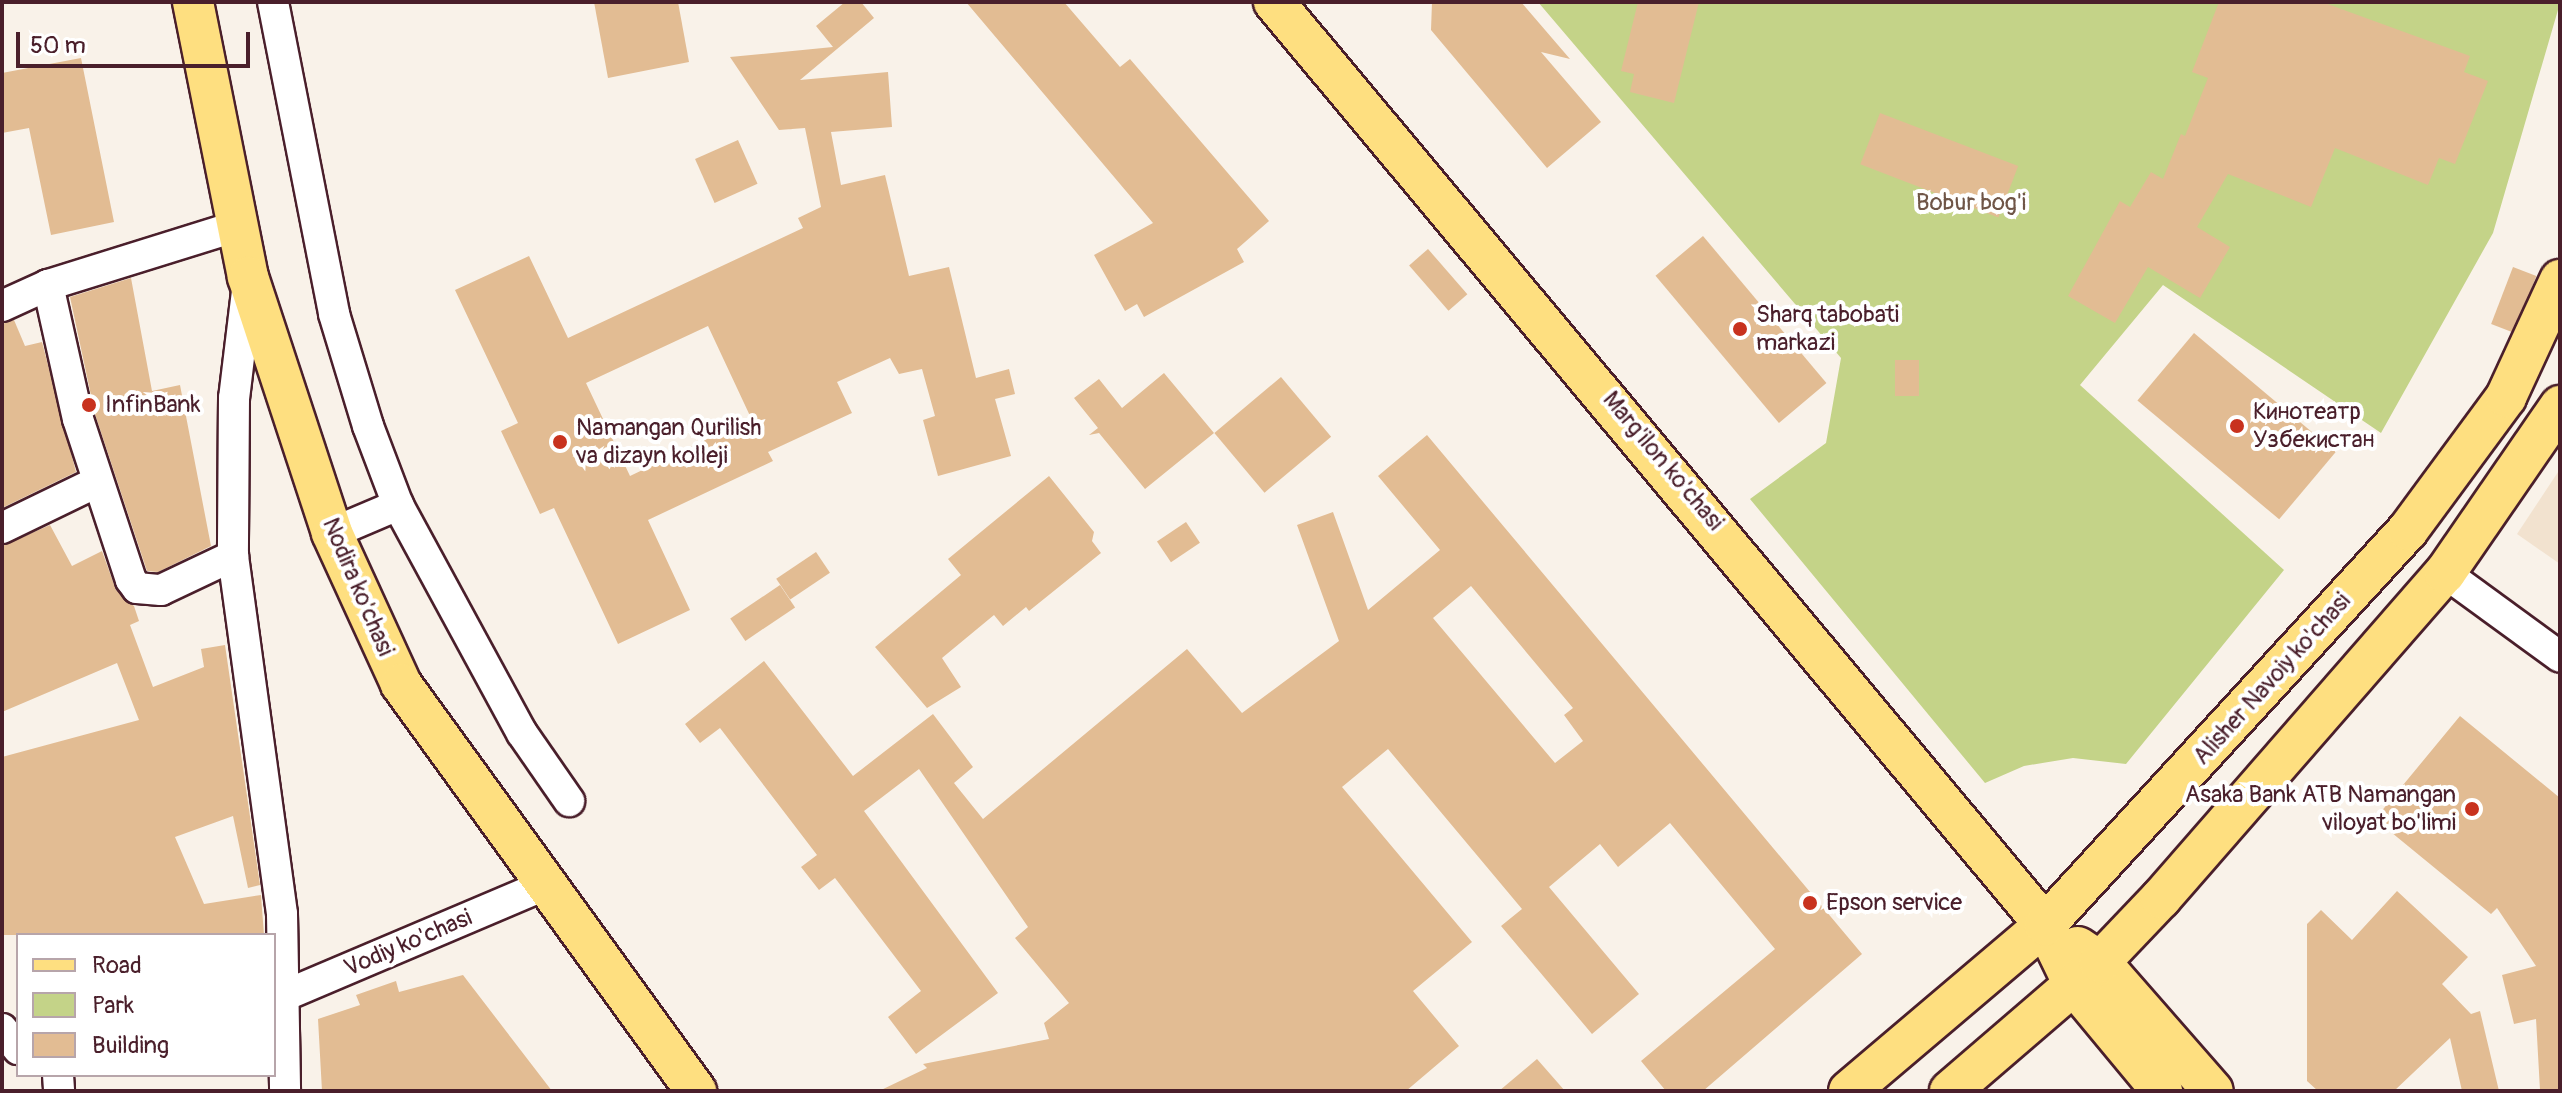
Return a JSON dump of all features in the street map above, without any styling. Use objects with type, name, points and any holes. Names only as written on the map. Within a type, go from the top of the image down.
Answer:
[{"type":"main road","name":"Nodira ko'chasi","points":[[193,2],[248,277],[332,533],[401,684],[543,886],[696,1091]]},
{"type":"main road","name":"Marg'ilon ko'chasi","points":[[1274,2],[2087,973]]},
{"type":"main road","name":"Alisher Navoiy ko'chasi","points":[[1849,1091],[2045,925],[2408,530],[2506,397],[2560,280]]},
{"type":"main road","points":[[1950,1091],[2087,973],[2445,573],[2555,416],[2506,397]]},
{"type":"main road","points":[[2087,973],[2162,1091]]},
{"type":"main road","points":[[2087,973],[2213,1091]]},
{"type":"street","points":[[273,2],[334,314],[398,505],[522,733],[569,801]]},
{"type":"street","points":[[2,306],[48,285],[238,226]]},
{"type":"street","points":[[248,277],[234,398],[233,556],[282,914],[279,999],[285,1091]]},
{"type":"street","points":[[48,285],[97,482],[137,588],[161,590],[233,556]]},
{"type":"street","points":[[2,528],[97,482]]},
{"type":"street","points":[[332,533],[398,505]]},
{"type":"street","points":[[2445,573],[2560,657]]},
{"type":"street","name":"Vodiy ko'chasi","points":[[279,999],[543,886]]},
{"type":"street","points":[[2,1029],[16,1046]]},
{"type":"shaded area","points":[[2560,469],[2560,564],[2517,534]]},
{"type":"green space","name":"Bobur bog'i","points":[[1538,2],[2560,3],[2493,233],[2381,433],[2163,285],[2080,385],[2284,570],[2126,764],[2073,758],[2024,766],[1985,783],[1750,499],[1826,443],[1841,358]]},
{"type":"building","points":[[594,2],[678,2],[689,62],[608,78]]},
{"type":"building","points":[[845,2],[861,2],[874,18],[800,80],[888,72],[892,127],[831,132],[841,185],[885,175],[909,276],[949,267],[976,378],[1009,369],[1015,394],[995,399],[1011,456],[938,476],[923,420],[935,416],[922,369],[899,374],[890,358],[837,382],[852,413],[768,452],[773,461],[648,520],[690,610],[618,644],[554,508],[540,514],[501,431],[518,423],[455,290],[529,256],[568,338],[803,228],[798,218],[821,207],[805,128],[779,130],[730,57],[833,47],[816,26]],"holes":[[[708,326],[751,418],[630,476],[586,383]]]},
{"type":"building","points":[[966,2],[1064,2],[1120,67],[1130,59],[1269,221],[1237,249],[1244,262],[1144,317],[1137,304],[1125,311],[1094,255],[1153,223]]},
{"type":"building","points":[[1432,2],[1521,2],[1570,59],[1541,52],[1601,122],[1547,168],[1431,30]]},
{"type":"building","points":[[1638,2],[1699,2],[1674,103],[1630,92],[1634,74],[1621,71]]},
{"type":"building","points":[[2219,2],[2322,2],[2470,56],[2464,72],[2488,81],[2455,164],[2439,158],[2428,185],[2335,148],[2311,207],[2228,174],[2197,227],[2230,247],[2200,298],[2148,267],[2115,323],[2068,296],[2120,201],[2130,207],[2151,172],[2163,179],[2181,134],[2185,136],[2208,78],[2192,72]]},
{"type":"building","points":[[81,58],[114,222],[51,235],[29,128],[2,133],[2,73]]},
{"type":"building","points":[[1880,113],[2018,166],[1998,217],[1860,164]]},
{"type":"building","points":[[738,140],[758,184],[715,203],[695,159]]},
{"type":"building","name":"Sharq tabobati markazi","points":[[1703,236],[1826,383],[1779,423],[1656,276]]},
{"type":"building","points":[[1428,249],[1467,294],[1448,311],[1409,265]]},
{"type":"building","points":[[2513,267],[2536,276],[2514,333],[2491,324]]},
{"type":"building","points":[[131,278],[152,391],[180,385],[211,546],[158,572],[147,571],[95,414],[70,297]]},
{"type":"building","points":[[14,320],[25,346],[42,342],[76,472],[2,508],[2,324]]},
{"type":"building","name":"Кинотеатр Узбекистан","points":[[2194,333],[2336,452],[2279,519],[2137,400]]},
{"type":"building","points":[[1895,360],[1919,360],[1919,396],[1895,396]]},
{"type":"building","points":[[1164,373],[1214,433],[1145,489],[1099,433],[1089,435],[1098,428],[1074,398],[1099,379],[1122,408]]},
{"type":"building","points":[[1281,377],[1331,437],[1264,493],[1214,433]]},
{"type":"building","points":[[1427,435],[1862,954],[1703,1091],[1666,1091],[1641,1061],[1775,949],[1670,823],[1618,867],[1600,844],[1549,887],[1639,994],[1592,1034],[1501,926],[1522,909],[1388,749],[1342,787],[1472,942],[1413,991],[1459,1046],[1406,1091],[879,1091],[927,1068],[923,1064],[1049,1039],[1044,1023],[1069,1003],[1015,938],[1028,927],[919,769],[864,811],[998,993],[916,1054],[888,1017],[921,991],[835,878],[819,890],[801,867],[817,855],[720,728],[700,743],[685,724],[764,661],[853,776],[933,714],[973,767],[954,783],[983,819],[1187,649],[1242,713],[1339,641],[1297,525],[1333,512],[1368,610],[1440,550],[1378,476]],"holes":[[[1471,586],[1573,708],[1564,715],[1583,741],[1555,763],[1433,618]]]},
{"type":"building","points":[[1049,476],[1094,532],[1092,541],[1101,553],[1029,611],[1026,607],[1003,626],[994,615],[942,658],[961,687],[927,708],[875,647],[961,575],[948,559]]},
{"type":"building","points":[[1186,522],[1200,543],[1171,562],[1157,542]]},
{"type":"building","points":[[50,525],[72,566],[102,551],[116,590],[134,606],[139,621],[130,625],[153,687],[204,667],[201,649],[225,645],[260,885],[248,888],[233,816],[175,837],[204,904],[261,895],[264,933],[2,935],[2,757],[139,720],[117,663],[2,712],[2,546]]},
{"type":"building","points":[[816,552],[830,573],[790,600],[776,579]]},
{"type":"building","points":[[780,585],[795,607],[745,641],[730,619]]},
{"type":"building","name":"Asaka Bank ATB Namangan viloyat bo'limi","points":[[2460,716],[2560,798],[2560,1089],[2540,1090],[2536,1019],[2514,1024],[2502,975],[2536,966],[2497,908],[2491,914],[2375,819]]},
{"type":"building","points":[[2397,891],[2468,957],[2442,984],[2471,1014],[2480,1011],[2499,1091],[2462,1091],[2450,1038],[2394,1091],[2318,1091],[2307,1081],[2307,924],[2321,910],[2352,940]]},
{"type":"building","points":[[463,975],[552,1091],[322,1091],[318,1019],[360,1005],[356,995],[396,981],[399,992]]},
{"type":"building","points":[[1537,1059],[1565,1091],[1499,1091]]},
{"type":"place","name":"Sharq tabobati markazi","points":[[1740,329]]},
{"type":"place","name":"InfinBank","points":[[89,405]]},
{"type":"place","name":"Кинотеатр Узбекистан","points":[[2237,426]]},
{"type":"place","name":"Namangan Qurilish va dizayn kolleji","points":[[560,442]]},
{"type":"place","name":"Asaka Bank ATB Namangan viloyat bo'limi","points":[[2472,809]]},
{"type":"place","name":"Epson service","points":[[1810,903]]}]
